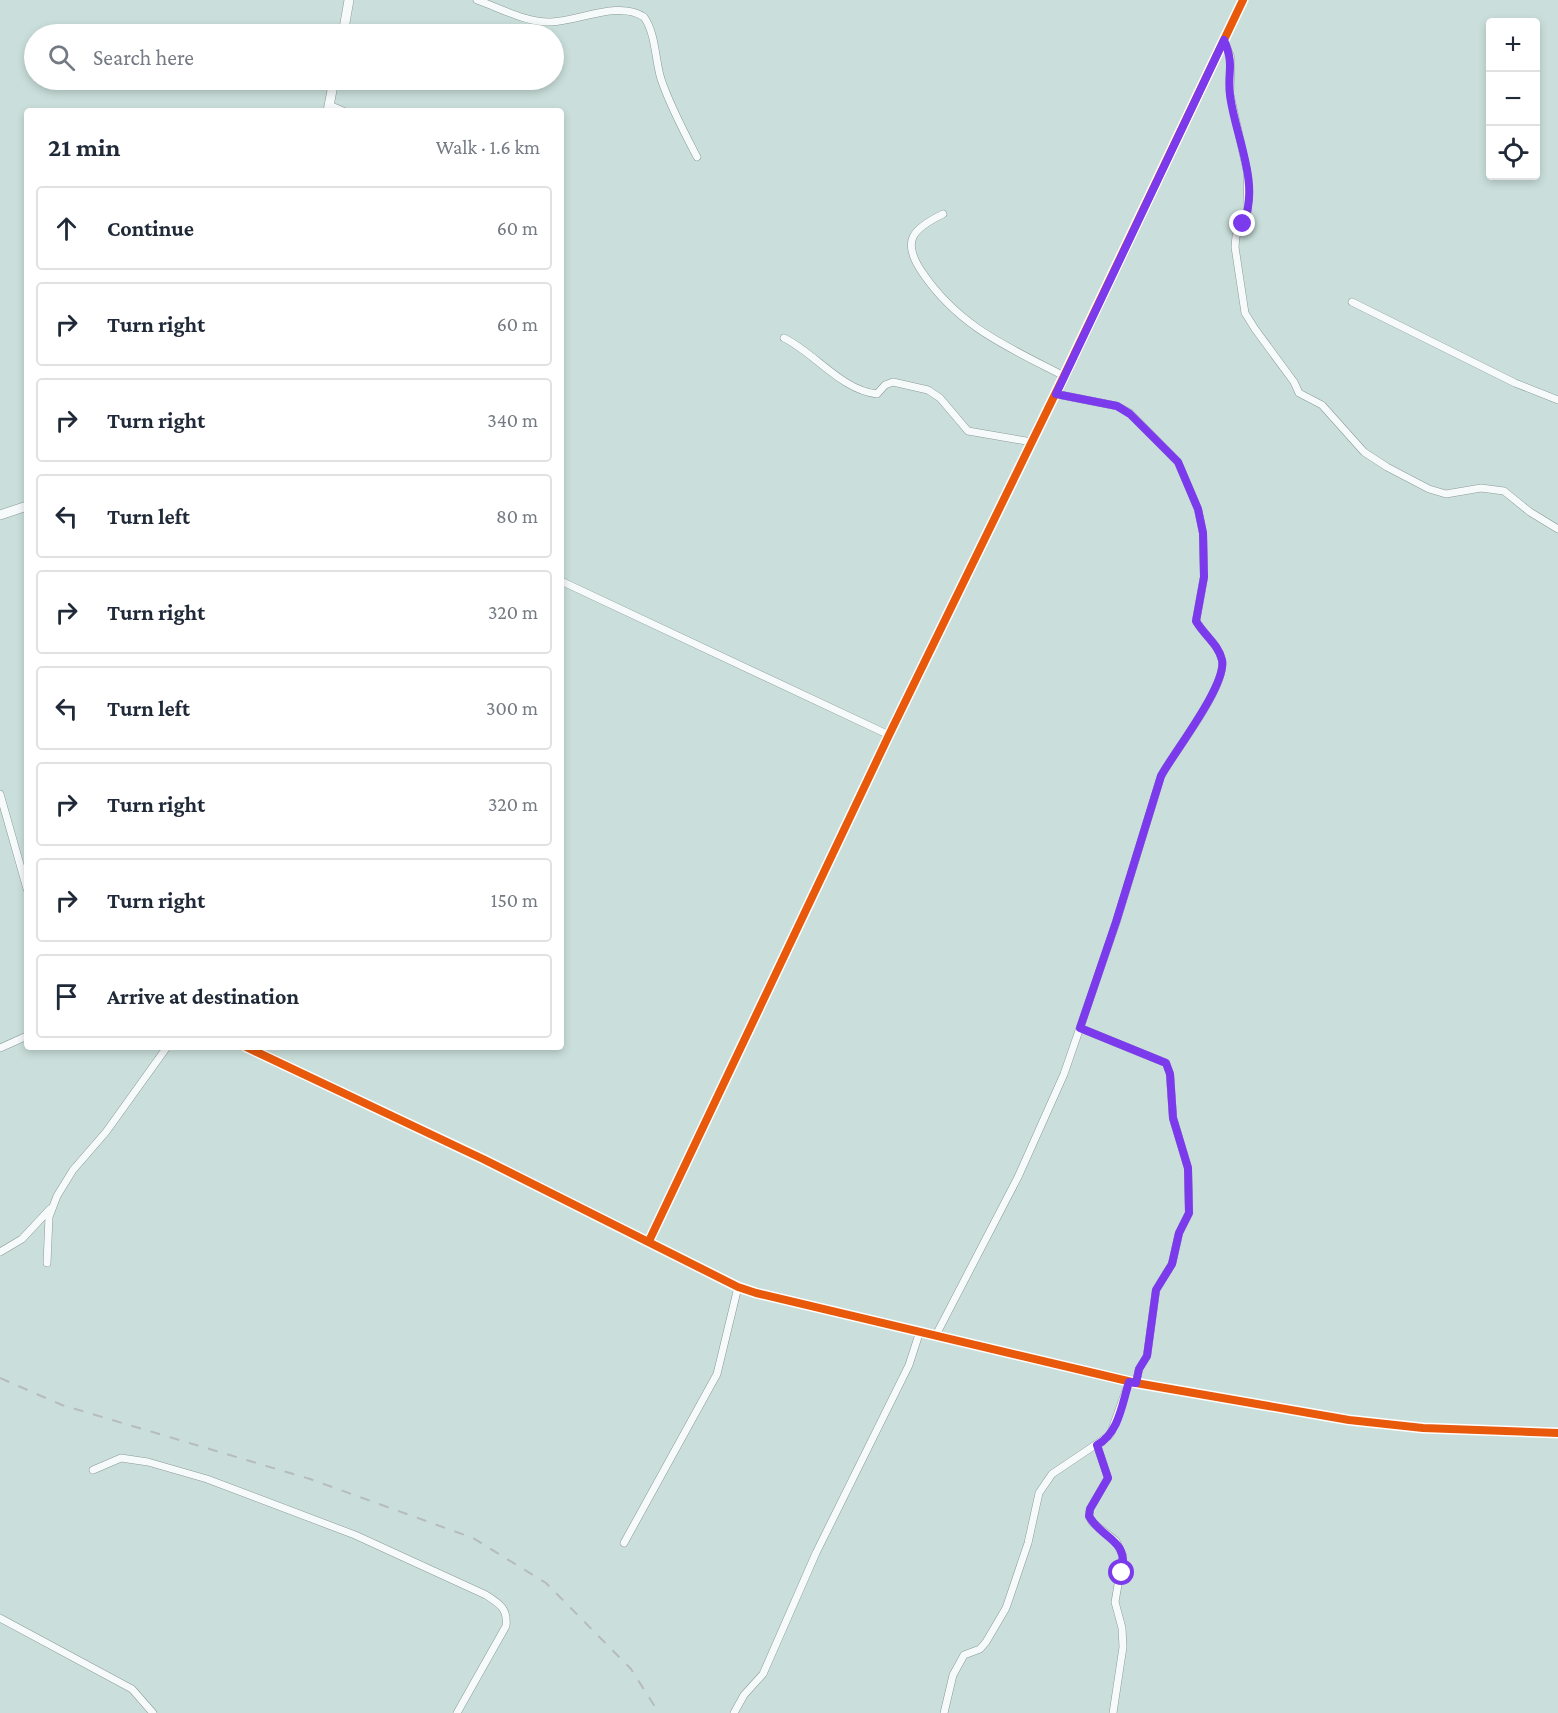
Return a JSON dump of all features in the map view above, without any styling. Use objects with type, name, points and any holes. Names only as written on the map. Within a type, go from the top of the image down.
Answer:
[{"type":"street","points":[[345,24],[349,0]]},
{"type":"street","points":[[477,0],[539,21],[554,22],[598,4],[616,2],[634,7],[644,17],[650,30],[667,97],[697,157]]},
{"type":"street","points":[[649,1241],[889,735],[1056,394],[1243,0]]},
{"type":"street","points":[[1224,40],[1231,58],[1230,94],[1247,171],[1248,214],[1236,236],[1235,247],[1245,313],[1255,329],[1294,382],[1299,393],[1322,405],[1364,452],[1429,489],[1446,494],[1481,488],[1504,490],[1530,512],[1558,528]]},
{"type":"street","points":[[328,108],[332,90]]},
{"type":"street","points":[[943,214],[916,231],[910,241],[912,253],[934,289],[968,324],[1064,376]]},
{"type":"street","points":[[1352,302],[1515,383],[1558,400]]},
{"type":"street","points":[[784,338],[801,346],[857,387],[877,394],[885,385],[893,382],[928,390],[940,398],[968,431],[1032,442]]},
{"type":"street","points":[[936,1335],[1018,1177],[1064,1074],[1116,922],[1161,776],[1190,734],[1221,674],[1223,662],[1219,651],[1196,621],[1204,577],[1203,533],[1198,509],[1178,462],[1130,414],[1117,406],[1056,394]]},
{"type":"street","points":[[0,514],[24,507]]},
{"type":"street","points":[[564,582],[889,735]]},
{"type":"street","points":[[0,794],[24,878]]},
{"type":"street","points":[[944,1713],[953,1675],[964,1655],[980,1649],[1006,1608],[1028,1543],[1039,1493],[1052,1474],[1097,1445],[1110,1435],[1115,1427],[1133,1382],[1147,1356],[1156,1290],[1172,1264],[1179,1233],[1189,1213],[1188,1168],[1173,1118],[1170,1074],[1166,1063],[1080,1028]]},
{"type":"street","points":[[0,1048],[24,1037]]},
{"type":"street","points":[[0,1252],[22,1239],[51,1208],[73,1170],[106,1132],[165,1050]]},
{"type":"street","points":[[252,1050],[649,1241],[738,1287],[1133,1382],[1349,1420],[1423,1428],[1558,1433]]},
{"type":"street","points":[[47,1263],[51,1208]]},
{"type":"street","points":[[624,1543],[717,1374],[738,1287]]},
{"type":"street","points":[[734,1713],[737,1703],[763,1674],[788,1623],[816,1553],[909,1365],[920,1331]]},
{"type":"street","points":[[1097,1445],[1108,1478],[1090,1509],[1089,1516],[1116,1541],[1124,1563],[1115,1602],[1123,1647],[1113,1713]]},
{"type":"street","points":[[93,1470],[121,1458],[148,1462],[207,1479],[355,1535],[486,1595],[503,1606],[507,1615],[506,1626],[458,1713]]},
{"type":"street","points":[[0,1618],[132,1689],[153,1713]]},
{"type":"railway","points":[[0,1378],[62,1405],[310,1479],[473,1538],[546,1583],[631,1669],[659,1713]]},
{"type":"cycle path","points":[[649,1241],[889,735],[1064,376],[1243,0]]},
{"type":"cycle path","points":[[252,1050],[483,1159],[738,1287],[756,1293],[1136,1383],[1349,1420],[1423,1428],[1558,1433]]},
{"type":"route","points":[[1122,1573],[1124,1563],[1121,1549],[1116,1541],[1092,1522],[1089,1516],[1090,1509],[1105,1487],[1108,1478],[1097,1445],[1104,1442],[1115,1427],[1129,1382],[1136,1383],[1139,1369],[1147,1356],[1156,1290],[1172,1264],[1179,1233],[1189,1213],[1188,1168],[1173,1118],[1170,1074],[1166,1063],[1080,1028],[1116,922],[1161,776],[1190,734],[1221,674],[1223,662],[1219,651],[1196,621],[1204,577],[1203,533],[1198,509],[1178,462],[1169,450],[1130,414],[1117,406],[1104,401],[1056,394],[1224,40],[1231,58],[1230,94],[1247,171],[1248,214],[1243,224]]}]
